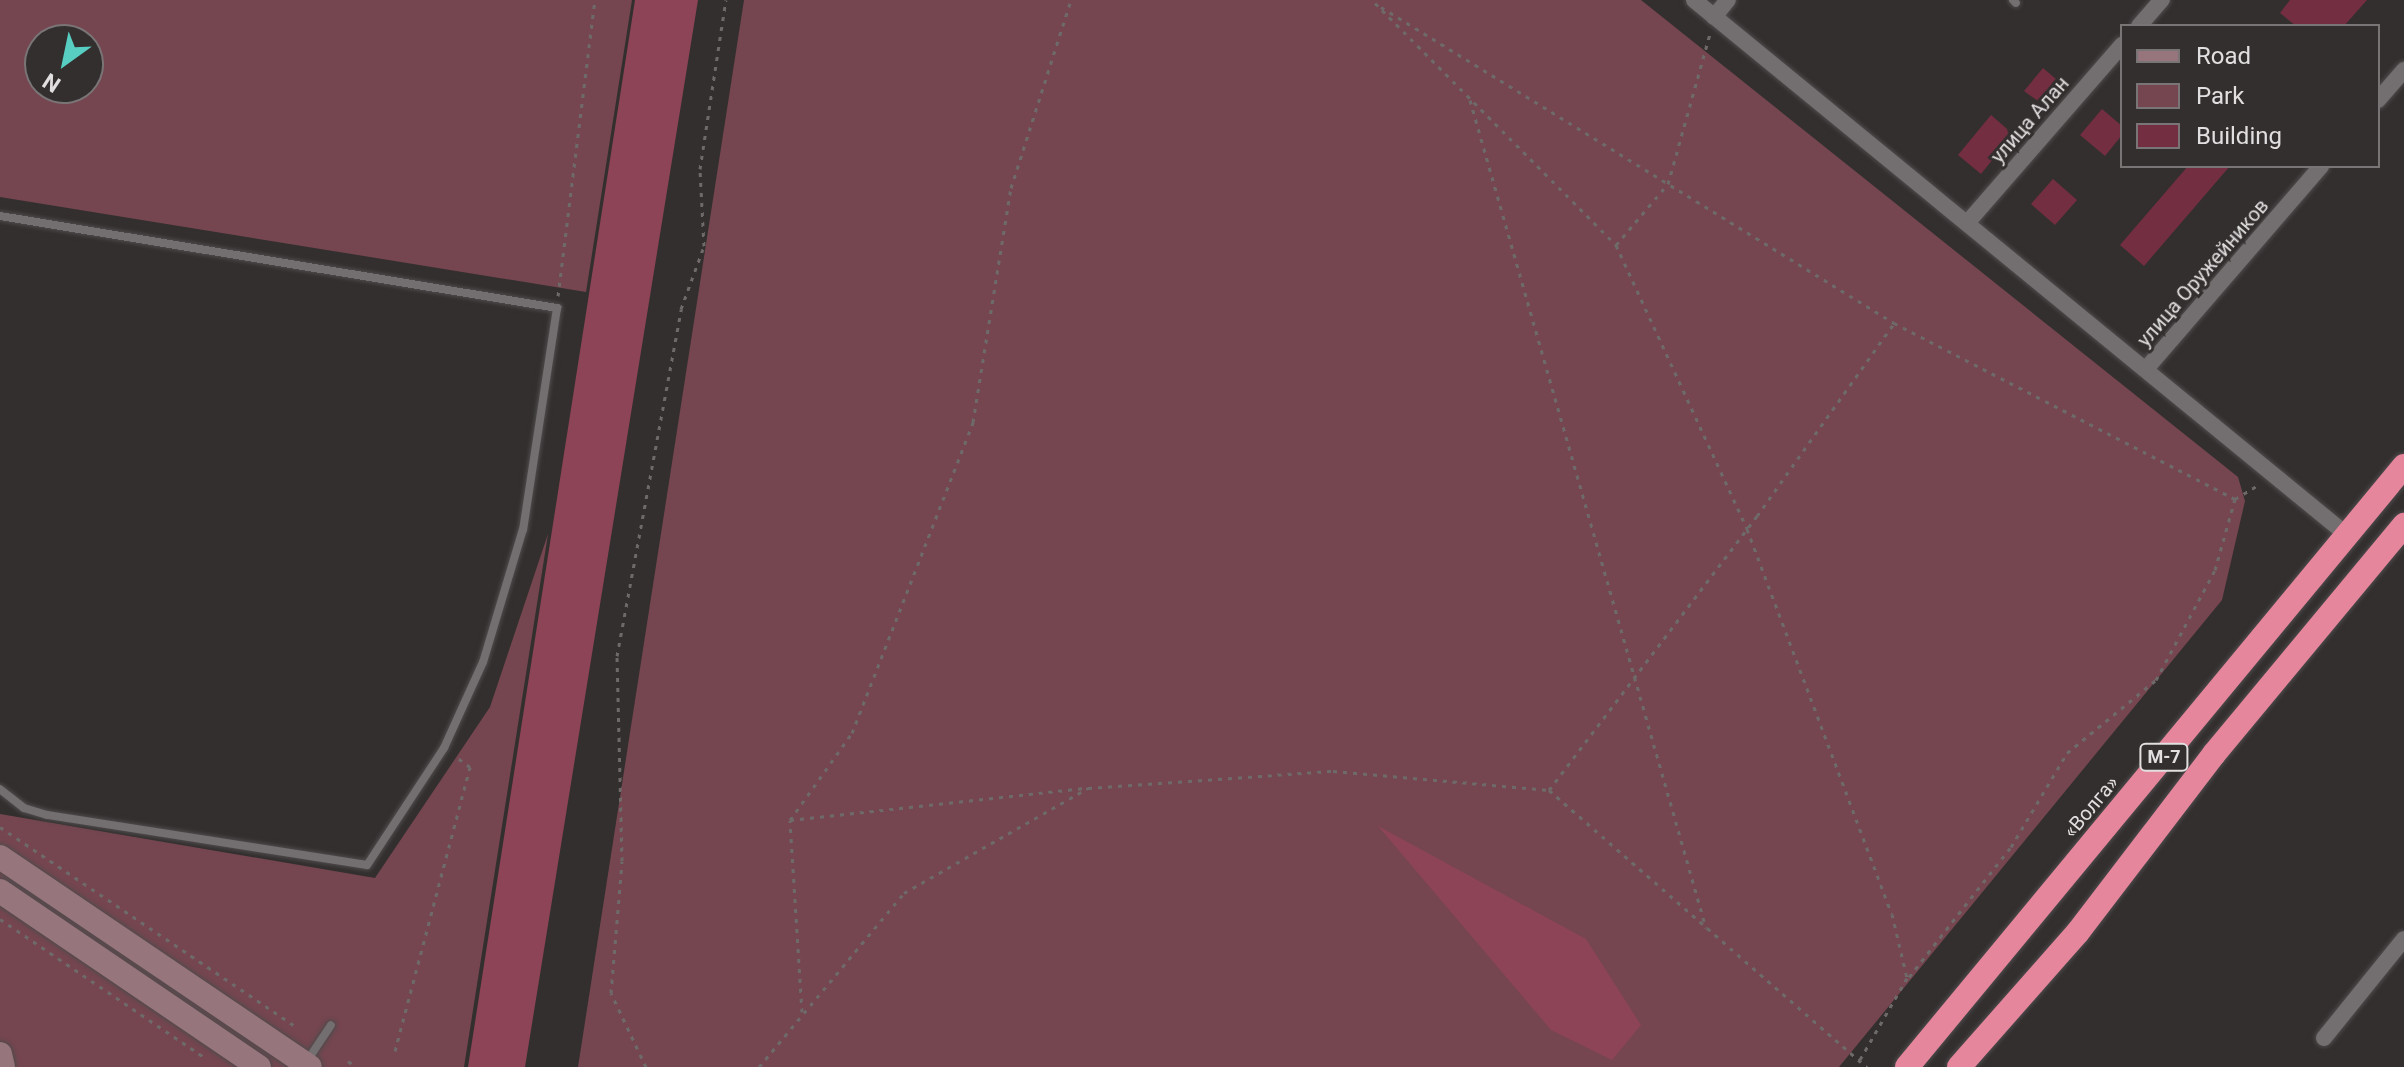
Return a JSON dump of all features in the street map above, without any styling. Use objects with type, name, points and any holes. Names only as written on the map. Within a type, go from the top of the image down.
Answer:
[{"type":"highway","name":"«Волга»","points":[[1907,1067],[2404,466]]},
{"type":"highway","name":"М-7","points":[[1959,1067],[2078,932],[2214,754],[2404,525]]},
{"type":"street","points":[[1694,0],[2277,474],[2347,535]]},
{"type":"street","points":[[1714,17],[1728,0]]},
{"type":"street","points":[[2141,24],[2162,0]]},
{"type":"street","name":"улица Алан","points":[[1968,222],[2120,47]]},
{"type":"street","points":[[2380,98],[2404,70]]},
{"type":"street","name":"улица Оружейников","points":[[2146,369],[2319,168]]},
{"type":"street","points":[[0,857],[308,1066]]},
{"type":"street","points":[[0,891],[259,1067]]},
{"type":"street","points":[[2324,1038],[2404,939]]},
{"type":"street","points":[[0,1054],[3,1067]]},
{"type":"lane","points":[[0,216],[557,308],[523,529],[483,662],[444,748],[367,865],[47,815],[24,808],[0,789]]},
{"type":"lane","points":[[308,1066],[331,1025]]},
{"type":"path","points":[[557,308],[595,0]]},
{"type":"path","points":[[646,1067],[611,993],[622,861],[617,656],[681,309],[704,246],[700,169],[726,0]]},
{"type":"path","points":[[803,1015],[790,820],[852,733],[973,422],[1011,188],[1071,0]]},
{"type":"path","points":[[1374,2],[1616,245],[1747,529],[1892,914],[1907,978]]},
{"type":"path","points":[[1374,2],[1894,323],[2235,499]]},
{"type":"path","points":[[1616,245],[1668,184],[1714,17]]},
{"type":"path","points":[[1469,97],[1706,928]]},
{"type":"path","points":[[1549,790],[1747,529],[1894,323]]},
{"type":"path","points":[[1859,1061],[1907,978],[2011,847],[2067,753],[2156,680],[2215,570],[2235,499],[2277,474]]},
{"type":"path","points":[[395,1051],[470,767],[444,748]]},
{"type":"path","points":[[790,820],[1088,788],[1333,771],[1549,790],[1867,1067]]},
{"type":"path","points":[[759,1067],[904,893],[1088,788]]},
{"type":"path","points":[[0,827],[293,1025]]},
{"type":"path","points":[[0,919],[208,1060]]},
{"type":"path","points":[[348,1061],[356,1067]]},
{"type":"green space","points":[[0,0],[632,0],[586,292],[0,197]]},
{"type":"green space","points":[[744,0],[1641,0],[2238,477],[2245,501],[2222,600],[1839,1067],[578,1067]]},
{"type":"green space","points":[[548,534],[464,1067],[0,1067],[0,814],[375,878],[490,707]]},
{"type":"shaded area","points":[[635,0],[698,0],[525,1067],[468,1067]]},
{"type":"shaded area","points":[[1378,826],[1586,939],[1641,1025],[1612,1060],[1551,1030]]},
{"type":"building","points":[[2290,0],[2367,0],[2346,24],[2294,24],[2280,13]]},
{"type":"building","points":[[2043,68],[2056,79],[2038,101],[2024,91]]},
{"type":"building","points":[[2102,109],[2120,124],[2120,137],[2105,156],[2080,135]]},
{"type":"building","points":[[1991,115],[2013,134],[1981,174],[1958,155]]},
{"type":"building","points":[[2186,168],[2228,168],[2144,266],[2120,245]]},
{"type":"building","points":[[2053,179],[2077,200],[2055,225],[2031,204]]}]
